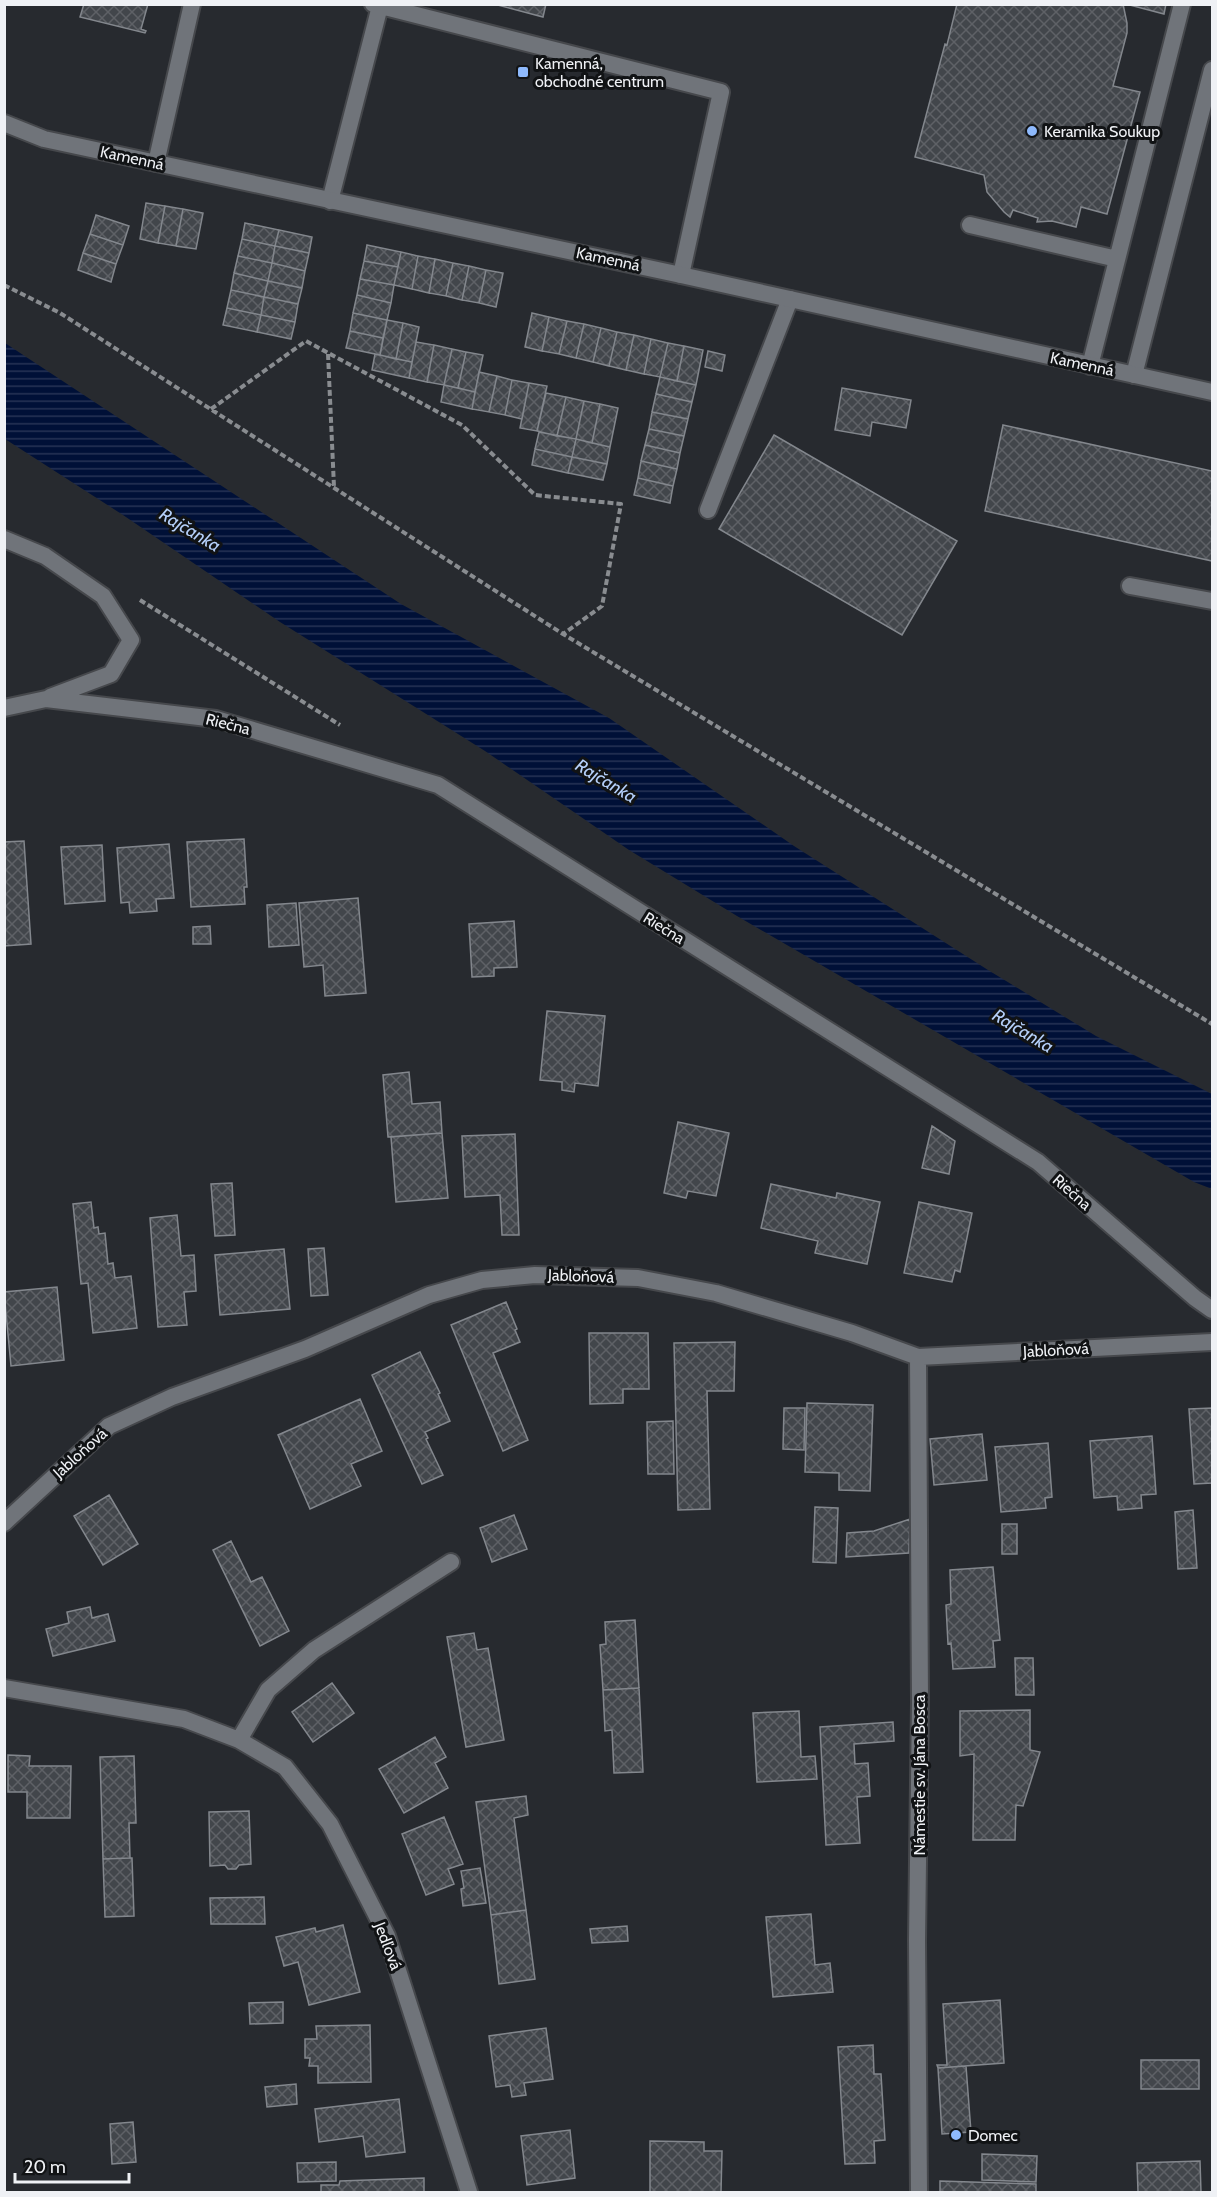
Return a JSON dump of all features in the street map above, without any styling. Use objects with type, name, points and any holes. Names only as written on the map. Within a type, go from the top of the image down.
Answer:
[{"type":"street","points":[[156,163],[192,4]]},
{"type":"street","points":[[1090,366],[1182,4]]},
{"type":"street","points":[[330,201],[377,5],[721,92],[681,274]]},
{"type":"street","points":[[1134,375],[1212,70]]},
{"type":"street","name":"Kamenná","points":[[4,123],[44,139],[681,274],[1212,392]]},
{"type":"street","points":[[970,225],[1117,259]]},
{"type":"street","points":[[708,510],[790,299]]},
{"type":"street","name":"Riečna","points":[[4,539],[45,556],[103,596],[131,640],[111,674],[46,699],[4,708]]},
{"type":"street","points":[[1130,586],[1212,601]]},
{"type":"street","name":"Riečna","points":[[46,699],[216,719],[438,785],[1038,1162],[1195,1298],[1212,1310]]},
{"type":"street","name":"Jabloňová","points":[[4,1523],[109,1426],[172,1397],[305,1349],[429,1295],[482,1280],[535,1275],[638,1278],[716,1293],[852,1333],[918,1357],[1212,1342]]},
{"type":"street","name":"Námestie sv. Jána Bosca","points":[[918,1357],[919,2193]]},
{"type":"street","points":[[239,1740],[268,1690],[314,1650],[451,1562]]},
{"type":"street","name":"Jedľová","points":[[4,1688],[184,1719],[239,1740],[285,1767],[330,1824],[387,1936],[469,2193]]},
{"type":"path","points":[[4,285],[60,313],[563,634],[1212,1024]]},
{"type":"path","points":[[211,409],[306,341],[462,425],[535,495],[621,504],[602,606],[563,634]]},
{"type":"path","points":[[327,353],[334,488]]},
{"type":"path","points":[[135,597],[347,729]]},
{"type":"water","name":"Rajčanka","points":[[5,343],[401,604],[609,718],[794,846],[988,970],[1096,1036],[1212,1094],[1212,1189],[1194,1182],[737,916],[629,850],[485,751],[280,622],[123,515],[5,439]]},
{"type":"building","points":[[84,4],[148,4],[141,29],[146,31],[145,33],[80,17]]},
{"type":"building","points":[[494,4],[546,4],[543,17]]},
{"type":"building","points":[[957,4],[1123,4],[1127,33],[1113,86],[1140,92],[1107,214],[1081,207],[1076,227],[1052,221],[1037,222],[1038,218],[1013,210],[1010,217],[987,192],[984,175],[915,157]]},
{"type":"building","points":[[1126,4],[1166,4],[1164,14]]},
{"type":"building","points":[[146,203],[165,206],[158,243],[140,239]]},
{"type":"building","points":[[165,206],[183,209],[176,246],[158,243]]},
{"type":"building","points":[[183,209],[203,213],[196,249],[176,246]]},
{"type":"building","points":[[96,215],[129,226],[123,245],[90,234]]},
{"type":"building","points":[[245,223],[279,230],[275,246],[242,239]]},
{"type":"building","points":[[279,230],[312,237],[309,253],[275,246]]},
{"type":"building","points":[[90,234],[123,245],[116,264],[83,253]]},
{"type":"building","points":[[242,239],[275,246],[272,263],[238,256]]},
{"type":"building","points":[[367,245],[401,252],[398,267],[364,261]]},
{"type":"building","points":[[275,246],[309,253],[305,271],[272,263]]},
{"type":"building","points":[[401,252],[418,256],[412,289],[394,285]]},
{"type":"building","points":[[83,253],[116,264],[111,282],[78,270]]},
{"type":"building","points":[[238,256],[272,263],[268,281],[234,273]]},
{"type":"building","points":[[418,256],[435,259],[429,293],[412,289]]},
{"type":"building","points":[[435,259],[453,263],[446,296],[429,293]]},
{"type":"building","points":[[364,261],[398,267],[394,285],[360,279]]},
{"type":"building","points":[[272,263],[305,271],[302,288],[268,281]]},
{"type":"building","points":[[453,263],[469,266],[462,300],[446,296]]},
{"type":"building","points":[[469,266],[486,270],[479,303],[462,300]]},
{"type":"building","points":[[486,270],[503,273],[496,307],[479,303]]},
{"type":"building","points":[[234,273],[268,281],[264,297],[231,290]]},
{"type":"building","points":[[360,279],[394,285],[391,303],[357,295]]},
{"type":"building","points":[[268,281],[302,288],[298,304],[264,297]]},
{"type":"building","points":[[231,290],[264,297],[261,315],[227,308]]},
{"type":"building","points":[[357,295],[391,303],[387,320],[353,313]]},
{"type":"building","points":[[264,297],[298,304],[295,322],[261,315]]},
{"type":"building","points":[[227,308],[261,315],[257,332],[223,325]]},
{"type":"building","points":[[353,313],[387,320],[383,338],[350,331]]},
{"type":"building","points":[[532,313],[549,317],[542,351],[525,347]]},
{"type":"building","points":[[261,315],[295,322],[291,339],[257,332]]},
{"type":"building","points":[[549,317],[567,321],[559,354],[542,351]]},
{"type":"building","points":[[387,320],[403,323],[396,359],[380,355]]},
{"type":"building","points":[[567,321],[584,324],[576,358],[559,354]]},
{"type":"building","points":[[403,323],[419,327],[412,362],[396,359]]},
{"type":"building","points":[[584,324],[601,328],[593,362],[576,358]]},
{"type":"building","points":[[601,328],[617,332],[609,366],[593,362]]},
{"type":"building","points":[[350,331],[383,338],[380,355],[346,348]]},
{"type":"building","points":[[617,332],[634,335],[626,370],[609,366]]},
{"type":"building","points":[[634,335],[651,339],[644,374],[626,370]]},
{"type":"building","points":[[651,339],[668,343],[660,377],[644,374]]},
{"type":"building","points":[[416,342],[434,345],[427,382],[409,378]]},
{"type":"building","points":[[668,343],[684,346],[677,381],[660,377]]},
{"type":"building","points":[[434,345],[452,349],[444,385],[427,382]]},
{"type":"building","points":[[684,346],[703,350],[696,385],[677,381]]},
{"type":"building","points":[[452,349],[466,352],[458,388],[444,385]]},
{"type":"building","points":[[708,351],[725,355],[722,371],[705,367]]},
{"type":"building","points":[[466,352],[483,355],[475,392],[458,388]]},
{"type":"building","points":[[375,354],[412,362],[409,378],[372,370]]},
{"type":"building","points":[[479,372],[497,376],[489,412],[472,409]]},
{"type":"building","points":[[497,376],[512,380],[505,415],[489,412]]},
{"type":"building","points":[[660,377],[696,385],[692,402],[656,394]]},
{"type":"building","points":[[512,380],[529,383],[522,419],[505,415]]},
{"type":"building","points":[[529,383],[547,386],[537,431],[520,428]]},
{"type":"building","points":[[444,385],[475,392],[472,409],[441,402]]},
{"type":"building","points":[[842,388],[911,400],[906,428],[872,422],[870,436],[835,430]]},
{"type":"building","points":[[546,393],[566,397],[557,436],[537,431]]},
{"type":"building","points":[[656,394],[692,402],[688,419],[652,412]]},
{"type":"building","points":[[566,397],[584,401],[576,439],[557,436]]},
{"type":"building","points":[[584,401],[600,404],[592,443],[576,439]]},
{"type":"building","points":[[600,404],[618,408],[610,447],[592,443]]},
{"type":"building","points":[[652,412],[688,419],[684,436],[649,429]]},
{"type":"building","points":[[1003,425],[1212,471],[1212,561],[985,511]]},
{"type":"building","points":[[649,429],[684,436],[680,453],[645,445]]},
{"type":"building","points":[[539,432],[576,439],[572,457],[535,449]]},
{"type":"building","points":[[774,435],[957,541],[902,635],[719,529]]},
{"type":"building","points":[[576,439],[610,447],[607,464],[572,457]]},
{"type":"building","points":[[645,445],[680,453],[677,469],[641,461]]},
{"type":"building","points":[[535,449],[572,457],[568,473],[532,465]]},
{"type":"building","points":[[572,457],[607,464],[603,480],[568,473]]},
{"type":"building","points":[[641,461],[677,469],[673,486],[638,478]]},
{"type":"building","points":[[638,478],[673,486],[670,503],[634,495]]},
{"type":"building","points":[[244,839],[247,887],[244,887],[245,904],[191,907],[187,842]]},
{"type":"building","points":[[24,841],[31,944],[4,946],[4,842]]},
{"type":"building","points":[[169,844],[174,898],[156,899],[157,911],[130,913],[129,902],[121,903],[117,848]]},
{"type":"building","points":[[102,845],[105,901],[65,904],[61,847]]},
{"type":"building","points":[[358,898],[366,993],[325,996],[323,965],[304,967],[299,903]]},
{"type":"building","points":[[296,903],[299,945],[269,947],[267,905]]},
{"type":"building","points":[[514,921],[517,967],[494,968],[494,976],[472,977],[469,924]]},
{"type":"building","points":[[210,926],[211,944],[193,944],[193,927]]},
{"type":"building","points":[[547,1011],[605,1016],[598,1086],[575,1083],[574,1092],[562,1090],[562,1082],[540,1080]]},
{"type":"building","points":[[409,1072],[412,1104],[440,1102],[442,1133],[388,1137],[383,1075]]},
{"type":"building","points":[[678,1122],[729,1133],[716,1196],[688,1191],[686,1198],[664,1193]]},
{"type":"building","points":[[932,1126],[955,1141],[949,1174],[922,1168]]},
{"type":"building","points":[[442,1133],[448,1198],[396,1202],[391,1137]]},
{"type":"building","points":[[515,1134],[519,1235],[502,1235],[500,1195],[465,1197],[462,1136]]},
{"type":"building","points":[[232,1183],[235,1235],[215,1236],[211,1184]]},
{"type":"building","points":[[771,1184],[836,1198],[837,1193],[880,1202],[867,1264],[815,1253],[818,1241],[761,1228]]},
{"type":"building","points":[[91,1202],[94,1228],[98,1227],[99,1234],[105,1233],[108,1264],[113,1263],[115,1278],[131,1276],[137,1328],[93,1333],[88,1283],[81,1284],[73,1204]]},
{"type":"building","points":[[919,1202],[972,1213],[960,1272],[955,1270],[952,1282],[904,1273]]},
{"type":"building","points":[[177,1215],[181,1256],[194,1255],[196,1291],[184,1292],[187,1325],[158,1327],[150,1218]]},
{"type":"building","points":[[324,1248],[328,1295],[311,1296],[308,1249]]},
{"type":"building","points":[[284,1249],[290,1309],[220,1315],[215,1255]]},
{"type":"building","points":[[57,1287],[64,1360],[11,1366],[4,1292]]},
{"type":"building","points":[[506,1302],[520,1342],[493,1353],[528,1440],[503,1451],[451,1325]]},
{"type":"building","points":[[589,1333],[648,1333],[649,1389],[623,1389],[623,1403],[590,1404]]},
{"type":"building","points":[[735,1342],[734,1391],[707,1391],[710,1509],[678,1510],[674,1343]]},
{"type":"building","points":[[420,1352],[440,1393],[438,1394],[450,1421],[425,1432],[443,1475],[422,1484],[372,1375]]},
{"type":"building","points":[[360,1399],[382,1451],[351,1464],[361,1486],[310,1509],[278,1435]]},
{"type":"building","points":[[807,1403],[873,1405],[870,1491],[839,1490],[839,1473],[805,1472]]},
{"type":"building","points":[[784,1408],[805,1408],[804,1450],[783,1449]]},
{"type":"building","points":[[1212,1408],[1212,1483],[1194,1484],[1189,1409]]},
{"type":"building","points":[[673,1421],[674,1474],[648,1474],[647,1422]]},
{"type":"building","points":[[982,1434],[987,1480],[934,1485],[930,1439]]},
{"type":"building","points":[[1152,1436],[1156,1494],[1141,1495],[1142,1508],[1118,1510],[1117,1496],[1094,1498],[1090,1441]]},
{"type":"building","points":[[1048,1443],[1052,1497],[1045,1498],[1046,1508],[1001,1512],[995,1447]]},
{"type":"building","points":[[109,1495],[138,1544],[103,1565],[74,1516]]},
{"type":"building","points":[[815,1507],[838,1508],[836,1563],[813,1562]]},
{"type":"building","points":[[1193,1510],[1197,1568],[1178,1569],[1175,1512]]},
{"type":"building","points":[[514,1515],[527,1549],[492,1562],[480,1528]]},
{"type":"building","points":[[910,1519],[909,1553],[846,1557],[847,1533],[874,1531]]},
{"type":"building","points":[[1002,1524],[1017,1524],[1017,1554],[1002,1554]]},
{"type":"building","points":[[231,1541],[251,1582],[262,1577],[289,1631],[260,1646],[213,1550]]},
{"type":"building","points":[[993,1567],[1000,1640],[993,1641],[995,1667],[953,1669],[951,1643],[948,1644],[946,1605],[951,1604],[950,1570]]},
{"type":"building","points":[[90,1607],[92,1618],[108,1614],[115,1641],[53,1656],[46,1629],[69,1623],[67,1612]]},
{"type":"building","points":[[635,1620],[639,1688],[603,1690],[600,1645],[606,1644],[605,1622]]},
{"type":"building","points":[[474,1633],[477,1650],[488,1648],[504,1740],[466,1747],[447,1637]]},
{"type":"building","points":[[1015,1658],[1033,1658],[1034,1695],[1016,1695]]},
{"type":"building","points":[[332,1683],[354,1713],[313,1742],[292,1712]]},
{"type":"building","points":[[639,1688],[643,1772],[614,1773],[612,1730],[605,1731],[603,1690]]},
{"type":"building","points":[[1030,1710],[1030,1750],[1040,1752],[1023,1806],[1016,1805],[1015,1840],[973,1840],[974,1754],[960,1756],[960,1711]]},
{"type":"building","points":[[799,1711],[801,1757],[815,1756],[817,1779],[757,1782],[753,1713]]},
{"type":"building","points":[[893,1722],[894,1741],[854,1744],[855,1764],[868,1763],[870,1796],[857,1797],[860,1843],[826,1845],[820,1727]]},
{"type":"building","points":[[435,1737],[446,1757],[435,1763],[448,1788],[404,1813],[379,1769]]},
{"type":"building","points":[[8,1755],[30,1756],[29,1766],[71,1766],[70,1818],[27,1818],[27,1792],[8,1792]]},
{"type":"building","points":[[134,1756],[136,1823],[129,1823],[130,1858],[103,1859],[100,1757]]},
{"type":"building","points":[[526,1796],[528,1815],[514,1818],[526,1910],[491,1915],[476,1802]]},
{"type":"building","points":[[249,1811],[251,1864],[239,1865],[236,1869],[228,1869],[225,1865],[210,1866],[209,1812]]},
{"type":"building","points":[[444,1817],[463,1864],[448,1869],[454,1884],[426,1895],[402,1834]]},
{"type":"building","points":[[132,1858],[134,1916],[105,1917],[103,1859]]},
{"type":"building","points":[[480,1868],[486,1903],[463,1906],[461,1889],[464,1888],[461,1871]]},
{"type":"building","points":[[264,1897],[265,1924],[211,1924],[210,1898]]},
{"type":"building","points":[[526,1910],[535,1979],[499,1984],[491,1915]]},
{"type":"building","points":[[811,1914],[815,1965],[830,1963],[833,1992],[773,1997],[766,1917]]},
{"type":"building","points":[[343,1925],[360,1992],[309,2005],[298,1962],[284,1966],[276,1937],[315,1928],[316,1932]]},
{"type":"building","points":[[627,1926],[628,1941],[592,1943],[590,1929]]},
{"type":"building","points":[[1000,2000],[1004,2063],[938,2068],[937,2065],[947,2065],[943,2004]]},
{"type":"building","points":[[283,2002],[283,2023],[250,2024],[249,2003]]},
{"type":"building","points":[[370,2025],[371,2082],[318,2083],[318,2066],[309,2066],[310,2058],[305,2058],[305,2039],[317,2039],[316,2026]]},
{"type":"building","points":[[546,2028],[553,2079],[524,2083],[526,2095],[512,2097],[510,2085],[496,2087],[489,2036]]},
{"type":"building","points":[[873,2045],[874,2074],[881,2074],[885,2140],[874,2141],[875,2163],[845,2164],[838,2047]]},
{"type":"building","points":[[1141,2060],[1199,2060],[1199,2089],[1141,2089]]},
{"type":"building","points":[[966,2066],[971,2132],[942,2134],[938,2068]]},
{"type":"building","points":[[296,2084],[297,2104],[267,2107],[265,2087]]},
{"type":"building","points":[[399,2099],[405,2152],[366,2157],[363,2136],[319,2142],[315,2109]]},
{"type":"building","points":[[133,2122],[136,2162],[112,2164],[110,2124]]},
{"type":"building","points":[[570,2130],[575,2178],[527,2185],[521,2136]]},
{"type":"building","points":[[650,2141],[704,2142],[704,2151],[722,2151],[721,2192],[650,2192]]},
{"type":"building","points":[[982,2154],[1037,2156],[1036,2182],[982,2180]]},
{"type":"building","points":[[1200,2161],[1201,2192],[1138,2192],[1137,2163]]},
{"type":"building","points":[[336,2162],[336,2181],[298,2182],[297,2163]]},
{"type":"building","points":[[424,2178],[424,2192],[321,2192],[321,2185],[339,2185],[340,2181]]},
{"type":"building","points":[[940,2181],[1036,2184],[1036,2192],[940,2192]]},
{"type":"place","name":"Kamenná, obchodné centrum","points":[[523,72]]},
{"type":"place","name":"Keramika Soukup","points":[[1032,131]]},
{"type":"place","name":"Domec","points":[[956,2135]]}]
